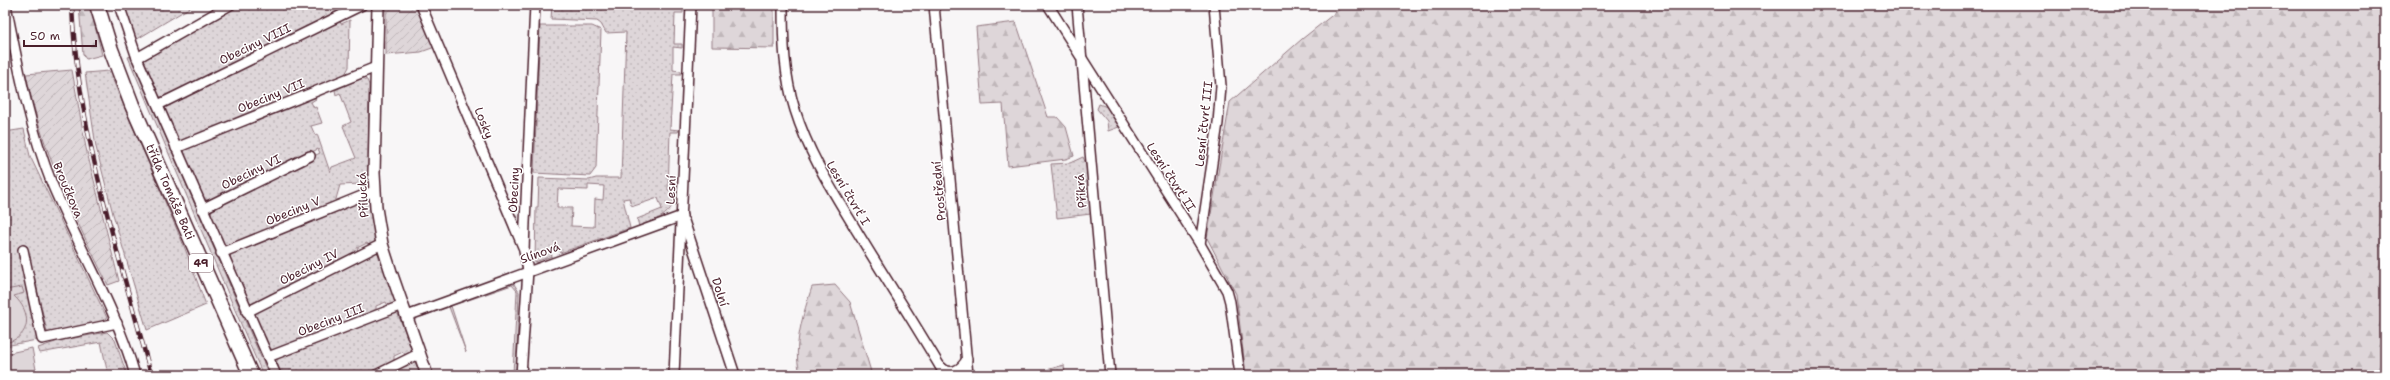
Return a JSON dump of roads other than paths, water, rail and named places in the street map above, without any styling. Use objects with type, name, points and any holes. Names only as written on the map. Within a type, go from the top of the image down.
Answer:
[{"type":"main road","name":"třída Tomáše Bati","points":[[97,5],[110,47],[134,111],[251,375]]},
{"type":"street","name":"Broučkova","points":[[6,5],[9,43],[16,56],[32,131],[44,164],[71,226],[118,323],[135,375]]},
{"type":"street","points":[[119,5],[137,58],[221,253],[276,375]]},
{"type":"street","points":[[137,58],[230,5]]},
{"type":"street","name":"Obeciny VIII","points":[[158,105],[362,5]]},
{"type":"street","name":"Přílucká","points":[[378,5],[374,192],[382,244],[427,375]]},
{"type":"street","name":"Losky","points":[[421,5],[524,250]]},
{"type":"street","name":"Obeciny","points":[[521,375],[528,270],[524,250],[535,5]]},
{"type":"street","name":"Lesní","points":[[674,375],[690,5]]},
{"type":"street","name":"Lesní čtvrť I","points":[[783,5],[783,44],[787,74],[795,108],[806,142],[833,192],[945,375]]},
{"type":"street","name":"Prostřední","points":[[934,5],[968,375]]},
{"type":"street","name":"Lesní čtvrť II","points":[[1048,5],[1082,62],[1200,244],[1227,290],[1240,375]]},
{"type":"street","name":"Příkrá","points":[[1077,5],[1110,375]]},
{"type":"street","name":"Lesní čtvrť III","points":[[1200,244],[1218,123],[1221,86],[1214,5]]},
{"type":"street","name":"Obeciny VII","points":[[176,148],[376,67]]},
{"type":"street","name":"Obeciny VI","points":[[202,209],[310,156]]},
{"type":"street","name":"Obeciny V","points":[[221,253],[374,192]]},
{"type":"street","name":"Slínová","points":[[405,311],[682,216]]},
{"type":"street","name":"Dolní","points":[[682,216],[734,375]]},
{"type":"street","name":"Obeciny IV","points":[[247,312],[382,244]]},
{"type":"street","points":[[23,250],[42,339],[118,323]]},
{"type":"street","name":"Obeciny III","points":[[268,357],[405,311]]},
{"type":"street","points":[[376,375],[420,353]]},
{"type":"street","points":[[940,366],[946,371],[955,371],[963,366],[967,359]]},
{"type":"waterway","points":[[1228,281],[1231,291]]},
{"type":"waterway","points":[[1241,346],[1245,375]]},
{"type":"railway","points":[[72,5],[82,99],[91,146],[113,238],[151,375]]}]
